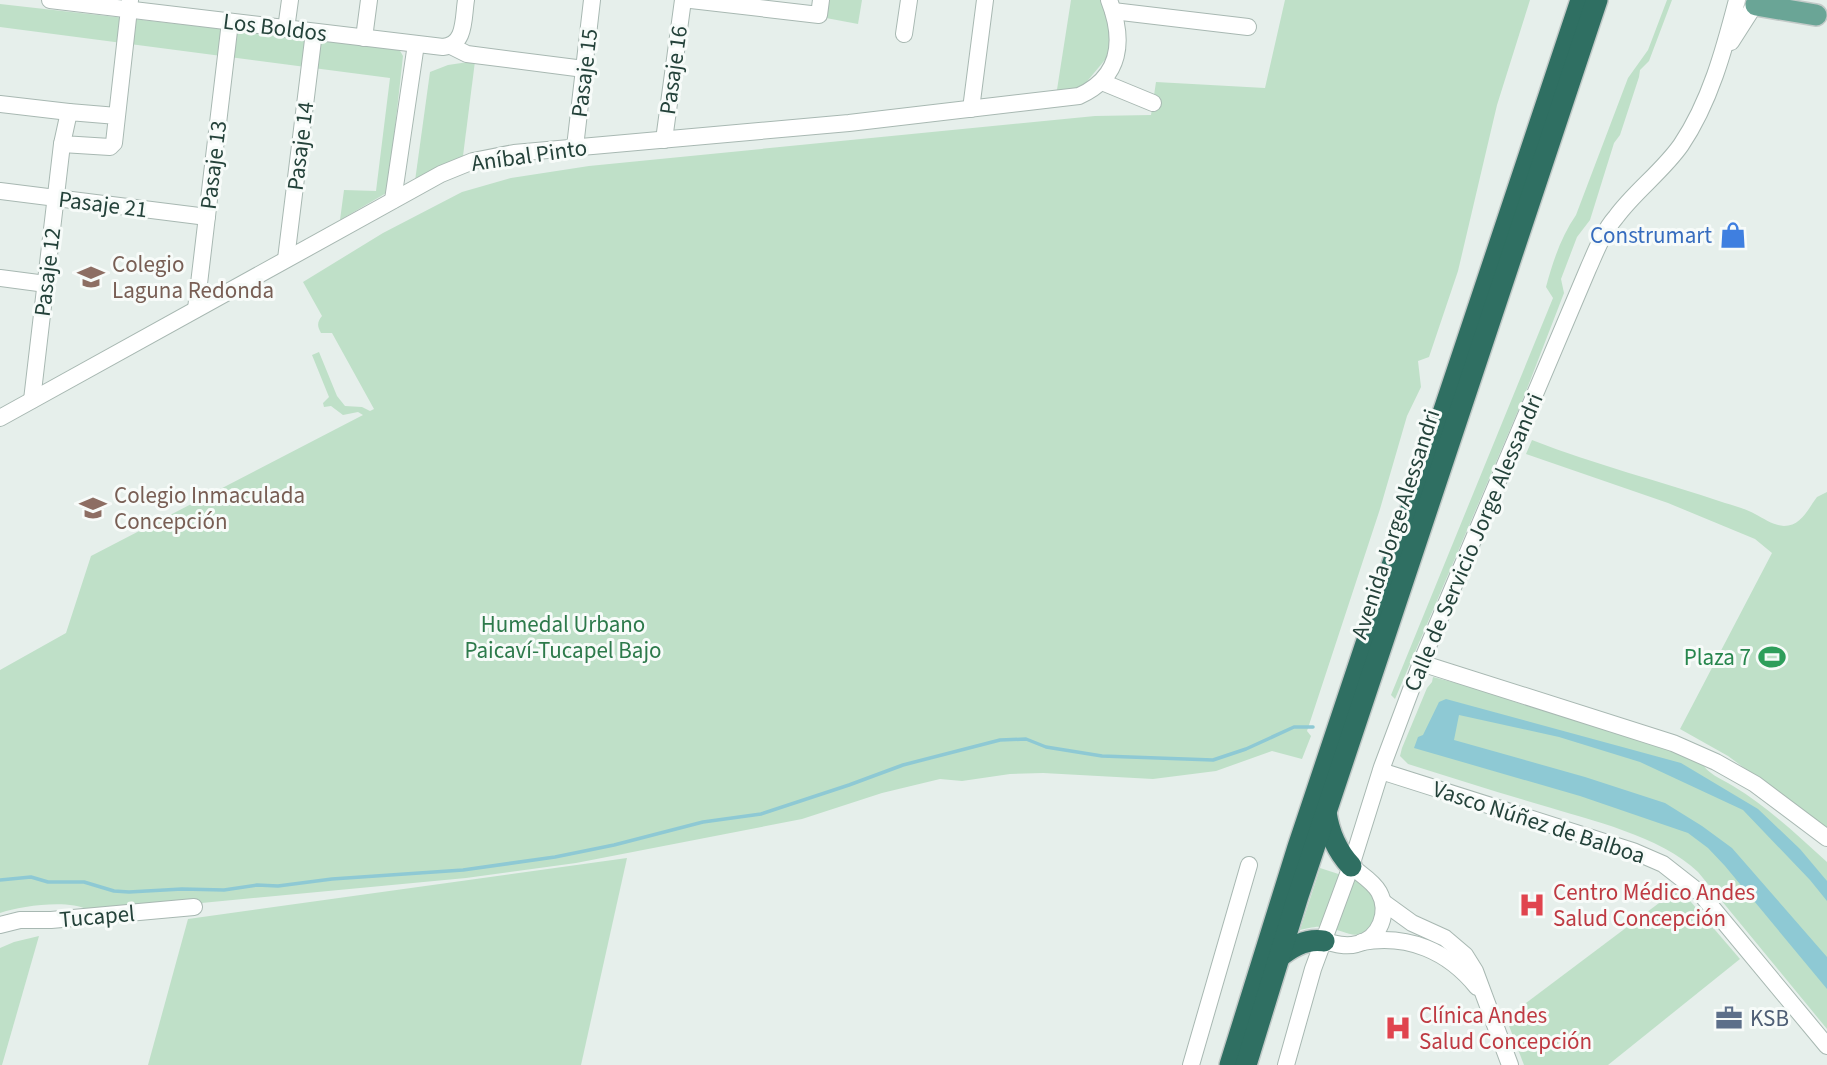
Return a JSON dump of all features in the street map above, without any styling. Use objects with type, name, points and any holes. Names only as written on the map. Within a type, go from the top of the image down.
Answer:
[{"type":"highway","name":"Avenida Jorge Alessandri","points":[[1230,1065],[1294,859],[1581,0]]},
{"type":"highway","name":"Avenida Jorge Alessandri","points":[[1246,1065],[1326,812],[1597,0]]},
{"type":"highway","points":[[1326,812],[1335,846],[1359,873]]},
{"type":"highway","points":[[1278,958],[1303,943],[1317,940],[1333,943]]},
{"type":"main road","points":[[1785,0],[1821,18]]},
{"type":"main road","points":[[1749,2],[1821,18]]},
{"type":"street","name":"Los Boldos","points":[[50,0],[129,5],[230,22],[451,46]]},
{"type":"street","points":[[286,29],[290,0]]},
{"type":"street","points":[[364,38],[369,0]]},
{"type":"street","points":[[466,0],[461,36],[451,46],[467,54],[584,69]]},
{"type":"street","name":"Pasaje 15","points":[[575,147],[592,0]]},
{"type":"street","name":"Pasaje 16","points":[[664,140],[683,0]]},
{"type":"street","points":[[691,0],[820,8]]},
{"type":"street","points":[[904,34],[909,0]]},
{"type":"street","points":[[971,109],[985,0]]},
{"type":"street","name":"Calle de Servicio Jorge Alessandri","points":[[1286,1065],[1314,969],[1333,943],[1359,873],[1358,844],[1381,771],[1421,663],[1603,236],[1616,215],[1679,147],[1700,111],[1724,52],[1749,2]]},
{"type":"street","points":[[62,144],[110,147],[114,143],[129,5]]},
{"type":"street","points":[[1153,103],[1102,82],[1112,69],[1117,56],[1118,30],[1111,6],[1248,27]]},
{"type":"street","name":"Pasaje 13","points":[[196,309],[230,22]]},
{"type":"street","name":"Pasaje 14","points":[[286,259],[314,32]]},
{"type":"street","points":[[393,200],[416,44]]},
{"type":"street","name":"Aníbal Pinto","points":[[0,418],[393,200],[441,174],[473,161],[514,153],[849,123],[1079,96],[1102,82]]},
{"type":"street","points":[[0,104],[117,116]]},
{"type":"street","name":"Pasaje 12","points":[[32,400],[62,144],[69,112]]},
{"type":"street","name":"Pasaje 21","points":[[0,191],[207,217]]},
{"type":"street","points":[[0,278],[46,284]]},
{"type":"street","points":[[1421,663],[1673,743],[1716,762],[1755,784],[1827,838]]},
{"type":"street","name":"Vasco Núñez de Balboa","points":[[1381,771],[1633,850],[1663,864],[1706,898],[1827,1046]]},
{"type":"street","points":[[1191,1065],[1249,865]]},
{"type":"street","points":[[1359,873],[1377,889],[1383,902],[1403,917],[1459,948],[1475,971],[1510,1065]]},
{"type":"street","points":[[1362,942],[1374,934],[1381,922],[1383,902]]},
{"type":"street","name":"Tucapel","points":[[0,925],[20,920],[51,920],[194,907]]},
{"type":"street","points":[[1333,943],[1399,940],[1433,950],[1460,968],[1483,994]]},
{"type":"green space","points":[[828,0],[862,0],[858,24],[826,18]]},
{"type":"green space","points":[[1071,0],[1113,0],[1114,49],[1079,91],[1056,96]]},
{"type":"green space","name":"Humedal Urbano Paicaví-Tucapel Bajo","points":[[1285,0],[1530,0],[1497,105],[1458,271],[1429,357],[1418,361],[1421,387],[1407,416],[1380,509],[1307,731],[1311,736],[1302,759],[1272,751],[1216,771],[1153,779],[1043,773],[1010,774],[962,781],[940,779],[882,793],[802,819],[576,863],[466,878],[191,904],[88,910],[57,904],[0,913],[0,670],[66,633],[91,556],[363,415],[358,412],[343,415],[331,406],[324,407],[323,403],[329,397],[312,355],[319,352],[337,396],[345,406],[362,407],[370,411],[374,409],[332,333],[321,333],[318,324],[322,316],[303,282],[383,233],[462,192],[511,178],[589,166],[1013,124],[1095,116],[1151,115],[1156,82],[1265,88]]},
{"type":"green space","points":[[1667,0],[1672,0],[1649,61],[1640,70],[1590,220],[1577,237],[1561,279],[1564,293],[1523,399],[1395,699],[1391,695],[1553,298],[1546,287],[1558,249],[1576,215],[1628,78],[1648,50]]},
{"type":"green space","points":[[0,4],[399,49],[403,56],[388,192],[340,220],[344,190],[376,191],[390,78],[0,27]]},
{"type":"green space","points":[[475,61],[463,156],[415,181],[430,72],[448,65]]},
{"type":"green space","name":"Plaza 7","points":[[1532,440],[1752,512],[1784,526],[1796,523],[1817,497],[1827,492],[1827,829],[1728,756],[1680,729],[1772,553],[1755,539],[1668,503],[1526,454]]},
{"type":"green space","points":[[1433,677],[1483,690],[1700,759],[1709,772],[1746,794],[1805,842],[1827,862],[1827,1029],[1698,872],[1683,859],[1645,839],[1602,823],[1408,764],[1400,756],[1402,748]]},
{"type":"green space","points":[[627,858],[581,1065],[148,1065],[188,919]]},
{"type":"green space","points":[[1320,868],[1360,881],[1372,888],[1379,916],[1364,932],[1353,935],[1319,927],[1300,930]]},
{"type":"green space","points":[[1679,888],[1740,959],[1608,1065],[1524,1065],[1506,1018]]},
{"type":"green space","points":[[39,936],[2,1065],[0,1065],[0,948]]},
{"type":"water","points":[[1446,699],[1681,763],[1758,809],[1800,849],[1827,881],[1827,901],[1743,810],[1640,762],[1559,737],[1459,715],[1454,740],[1665,803],[1732,848],[1827,957],[1827,989],[1725,866],[1708,848],[1688,833],[1580,796],[1414,748],[1439,702]]},
{"type":"waterway","points":[[0,880],[31,877],[48,882],[84,882],[114,891],[129,892],[224,890],[257,885],[278,886],[332,879],[463,870],[555,857],[703,822],[761,814],[903,765],[1000,740],[1026,739],[1046,747],[1102,756],[1213,760],[1246,749],[1294,727],[1313,727]]},
{"type":"place","name":"Construmart","points":[[1733,235]]},
{"type":"place","name":"Colegio Laguna Redonda","points":[[91,277]]},
{"type":"place","name":"Colegio Inmaculada Concepción","points":[[93,508]]},
{"type":"place","name":"Plaza 7","points":[[1772,657]]},
{"type":"place","name":"Centro Médico Andes Salud Concepción","points":[[1532,905]]},
{"type":"place","name":"KSB","points":[[1729,1018]]},
{"type":"place","name":"Clínica Andes Salud Concepción","points":[[1398,1028]]}]
